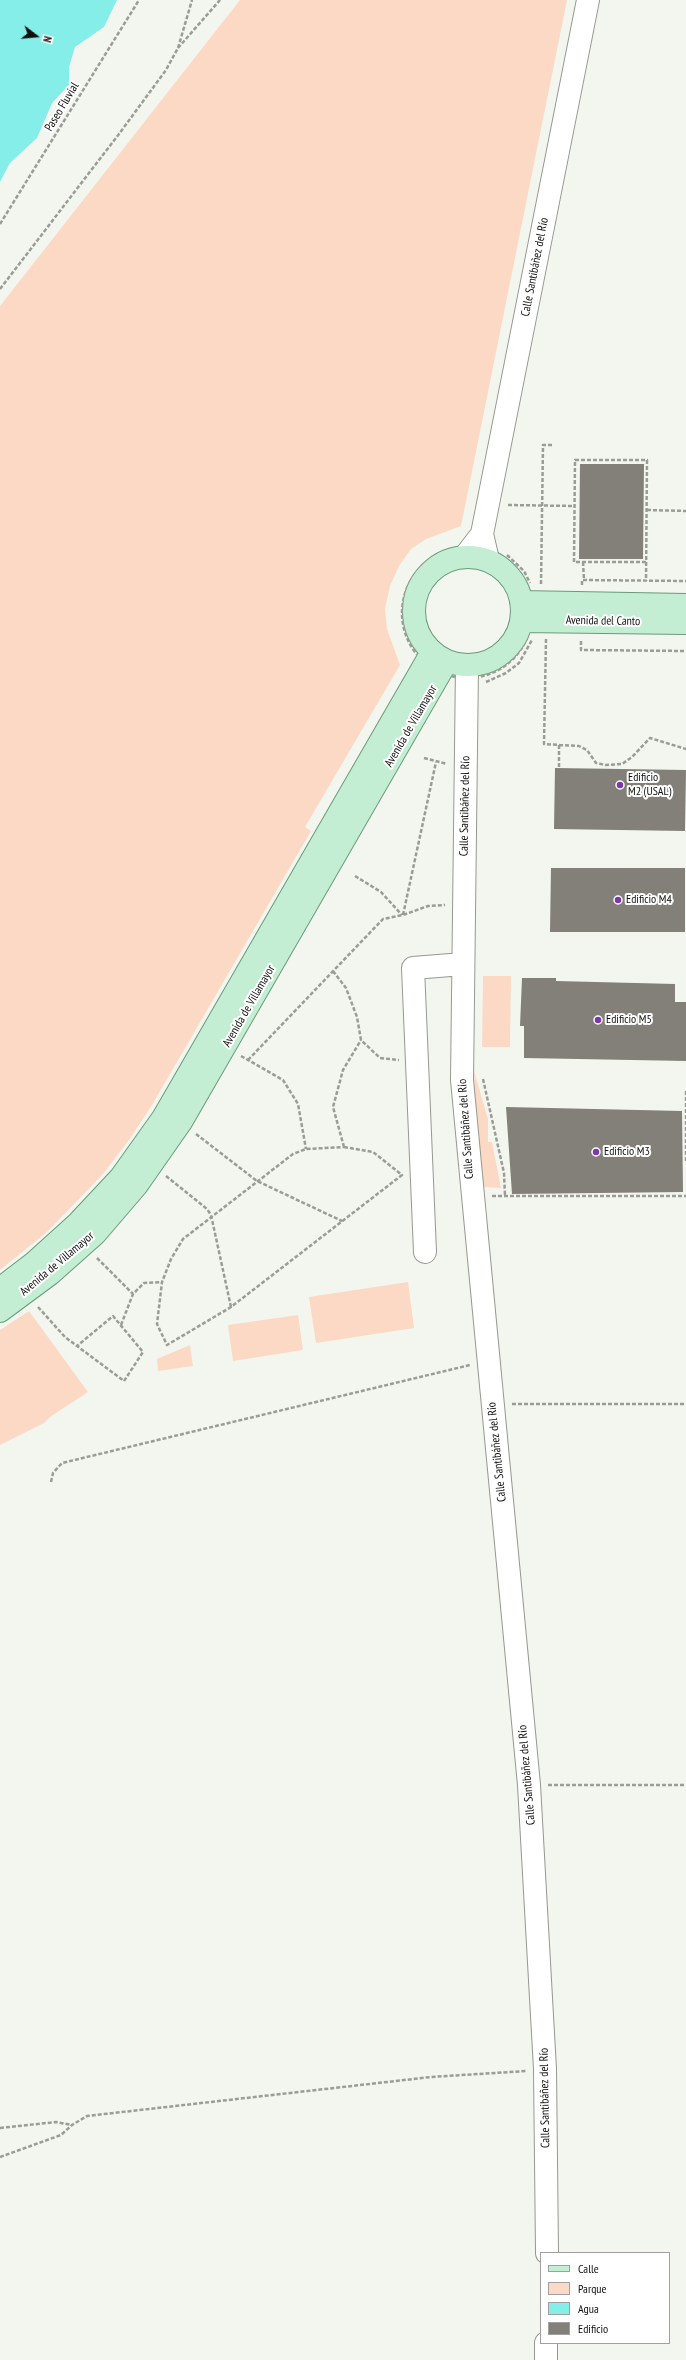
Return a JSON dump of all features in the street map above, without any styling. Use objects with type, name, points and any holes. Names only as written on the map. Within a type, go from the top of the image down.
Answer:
[{"type":"main road","points":[[483,550],[504,570],[515,584],[532,612],[508,647],[496,657],[482,663],[451,668],[422,640],[415,624],[414,608],[417,592],[424,578],[436,567],[450,559],[483,550]]},
{"type":"main road","name":"Avenida del Canto","points":[[532,612],[686,605]]},
{"type":"main road","name":"Avenida del Canto","points":[[532,612],[686,623]]},
{"type":"main road","name":"Avenida de Villamayor","points":[[0,1289],[36,1262],[77,1224],[120,1177],[163,1118],[451,668]]},
{"type":"main road","name":"Avenida de Villamayor","points":[[0,1311],[50,1274],[95,1234],[138,1185],[181,1122],[451,668]]},
{"type":"street","name":"Calle Santibáñez del Río","points":[[483,550],[588,0]]},
{"type":"street","name":"Calle Santibáñez del Río","points":[[451,668],[463,964],[462,1080],[529,1785],[545,2069],[547,2246]]},
{"type":"street","points":[[425,1252],[413,968],[463,964]]},
{"type":"street","points":[[546,2344],[546,2360]]},
{"type":"path","name":"Paseo Fluvial","points":[[0,224],[139,0]]},
{"type":"path","points":[[0,288],[119,134],[166,70],[178,48],[192,0]]},
{"type":"path","points":[[178,48],[220,0]]},
{"type":"path","points":[[451,668],[490,674],[511,661],[526,642],[532,612],[541,505],[543,445],[554,445]]},
{"type":"path","points":[[646,562],[574,562],[575,460],[647,460],[646,581]]},
{"type":"path","points":[[506,505],[575,506]]},
{"type":"path","points":[[647,510],[686,511]]},
{"type":"path","points":[[483,550],[524,572],[532,612],[534,638],[519,663],[495,679],[451,668],[410,646],[404,633],[401,619],[405,591],[420,567],[430,558],[457,548],[483,550],[500,556],[513,566],[522,578],[532,612],[546,637],[544,744],[579,746],[587,750],[596,763],[606,765],[622,764],[632,757],[650,738],[686,749]]},
{"type":"path","points":[[582,592],[582,580],[584,580],[583,562]]},
{"type":"path","points":[[584,580],[686,581]]},
{"type":"path","points":[[546,637],[553,637]]},
{"type":"path","points":[[581,638],[581,650],[686,652]]},
{"type":"path","points":[[559,745],[559,767]]},
{"type":"path","points":[[424,758],[436,762],[454,764]]},
{"type":"path","points":[[403,915],[436,762]]},
{"type":"path","points":[[355,876],[381,892],[403,915]]},
{"type":"path","points":[[248,1060],[383,919],[403,915],[428,906],[452,905]]},
{"type":"path","points":[[333,971],[346,988],[357,1017],[361,1040],[380,1058],[399,1060],[417,1059]]},
{"type":"path","points":[[344,1147],[333,1107],[343,1070],[361,1040]]},
{"type":"path","points":[[237,1054],[283,1080],[298,1104],[306,1149]]},
{"type":"path","points":[[481,1073],[504,1173],[505,1196]]},
{"type":"path","points":[[686,1092],[686,1162]]},
{"type":"path","points":[[192,1131],[257,1181],[342,1221]]},
{"type":"path","points":[[344,1147],[373,1152],[402,1175],[231,1307],[167,1345],[157,1324],[162,1282],[171,1259],[183,1239],[211,1215],[293,1154],[306,1149],[344,1147]]},
{"type":"path","points":[[164,1174],[207,1209],[211,1215],[231,1307]]},
{"type":"path","points":[[490,1196],[686,1196]]},
{"type":"path","points":[[93,1254],[133,1294]]},
{"type":"path","points":[[121,1325],[133,1294],[144,1283],[162,1282]]},
{"type":"path","points":[[35,1303],[65,1337],[77,1346],[124,1381],[143,1352],[113,1316],[77,1346]]},
{"type":"path","points":[[51,1482],[53,1473],[62,1463],[488,1361]]},
{"type":"path","points":[[492,1403],[686,1404]]},
{"type":"path","points":[[529,1785],[686,1785]]},
{"type":"path","points":[[0,2157],[60,2135],[72,2125],[88,2116],[431,2078],[545,2069]]},
{"type":"path","points":[[0,2128],[56,2122],[72,2125]]},
{"type":"green space","points":[[240,0],[567,0],[461,526],[426,539],[411,549],[399,566],[390,586],[385,609],[387,629],[400,665],[305,827],[311,831],[152,1105],[129,1140],[103,1174],[47,1232],[0,1270],[0,306]]},
{"type":"green space","points":[[483,976],[511,976],[510,1047],[482,1047]]},
{"type":"green space","points":[[474,1071],[488,1119],[488,1142],[492,1142],[501,1188],[484,1187],[475,1106]]},
{"type":"green space","points":[[408,1282],[414,1328],[316,1343],[309,1297]]},
{"type":"green space","points":[[29,1311],[88,1392],[50,1417],[44,1423],[0,1445],[0,1330]]},
{"type":"green space","points":[[298,1315],[303,1350],[233,1361],[228,1325]]},
{"type":"green space","points":[[190,1345],[193,1366],[158,1371],[157,1359]]},
{"type":"water","points":[[0,0],[117,0],[104,27],[75,47],[69,67],[69,85],[52,103],[37,138],[10,163],[0,182]]},
{"type":"building","points":[[580,464],[644,464],[643,559],[579,559]]},
{"type":"building","name":"Edificio M2 (USAL)","points":[[555,768],[686,770],[685,831],[554,829]]},
{"type":"building","name":"Edificio M4","points":[[551,868],[685,868],[685,932],[550,932]]},
{"type":"building","name":"Edificio M5","points":[[522,978],[556,978],[556,981],[675,984],[675,1002],[686,1002],[686,1061],[524,1058],[524,1026],[520,1026]]},
{"type":"building","name":"Edificio M3","points":[[506,1107],[682,1111],[683,1192],[512,1194]]},
{"type":"place","name":"Edificio M2 (USAL)","points":[[620,785]]},
{"type":"place","name":"Edificio M4","points":[[618,900]]},
{"type":"place","name":"Edificio M5","points":[[598,1020]]},
{"type":"place","name":"Edificio M3","points":[[596,1152]]}]
